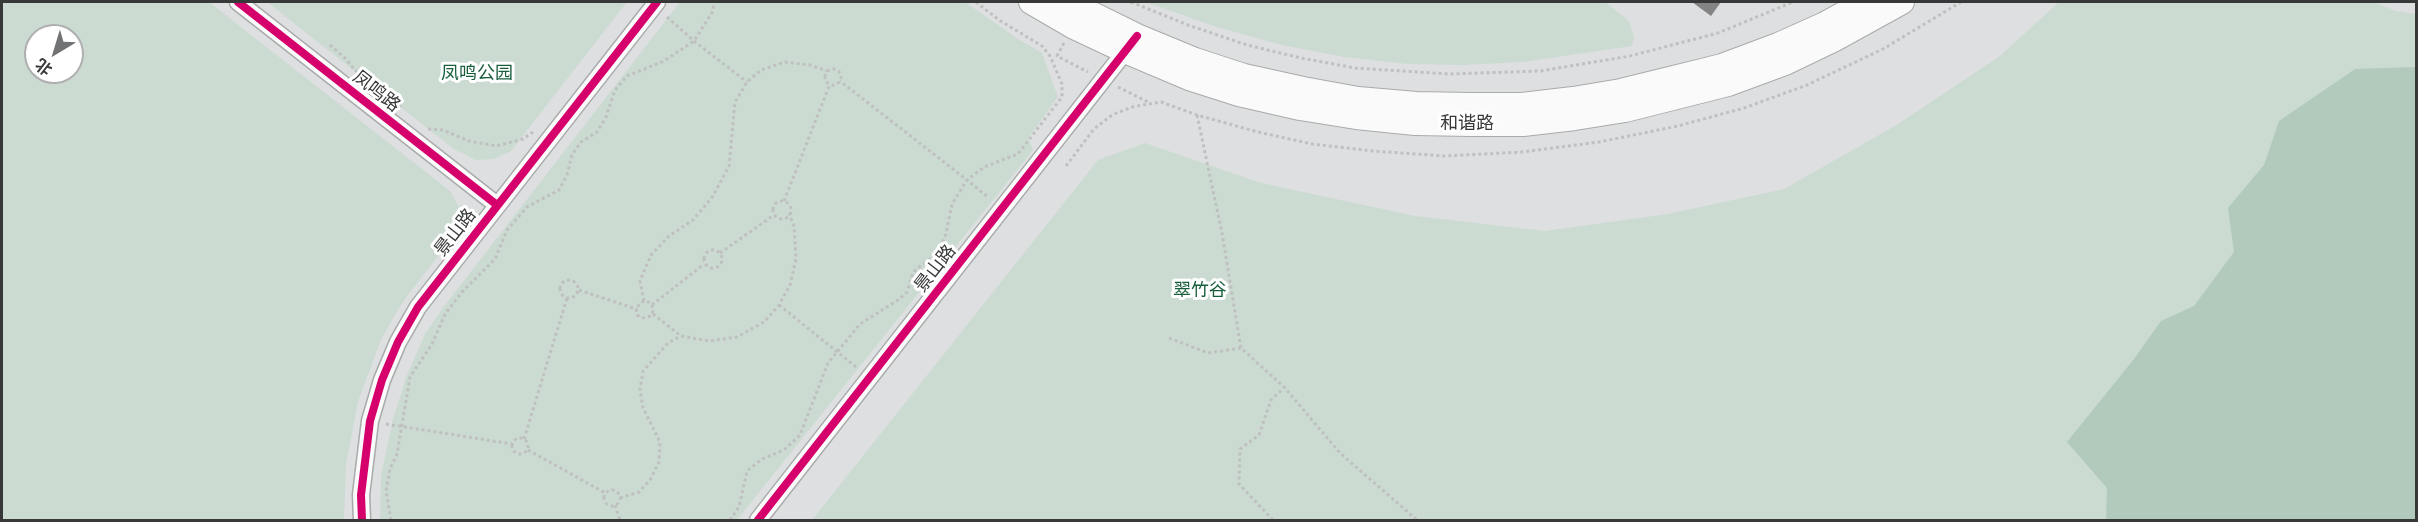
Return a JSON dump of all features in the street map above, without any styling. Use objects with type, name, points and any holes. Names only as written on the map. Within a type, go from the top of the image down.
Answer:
[{"type":"main road","name":"和谐路","points":[[1031,2],[1074,27],[1195,60],[1244,76],[1303,89],[1359,99],[1416,104],[1522,105],[1621,91],[1722,66],[1825,24],[1865,2]]},
{"type":"main road","name":"和谐路","points":[[1068,2],[1131,44],[1189,78],[1239,94],[1300,108],[1356,117],[1415,123],[1523,124],[1625,110],[1728,84],[1785,63],[1902,2]]},
{"type":"street","name":"凤鸣路","points":[[238,2],[497,205]]},
{"type":"street","name":"景山路","points":[[362,520],[361,495],[370,421],[382,380],[398,342],[418,307],[656,3]]},
{"type":"street","name":"景山路","points":[[758,520],[1131,44]]},
{"type":"path","points":[[391,520],[386,491],[390,469],[397,454],[410,377],[432,344],[445,314],[462,292],[495,259],[507,230],[527,207],[558,190],[567,175],[572,155],[581,142],[597,132],[606,117],[615,90],[627,76],[664,61],[694,41],[713,11],[714,2]]},
{"type":"path","points":[[730,520],[739,507],[747,471],[762,459],[784,450],[800,435],[828,363],[860,324],[907,292],[913,272],[936,254],[945,238],[952,204],[967,180],[984,167],[1018,154],[1062,96],[1062,84],[1057,70],[1042,46],[999,20],[976,2]]},
{"type":"path","points":[[1131,2],[1247,45],[1301,58],[1355,68],[1449,74],[1541,71],[1630,56],[1718,33],[1793,2]]},
{"type":"path","points":[[656,3],[694,41],[747,82]]},
{"type":"path","points":[[330,45],[360,75]]},
{"type":"path","points":[[644,301],[640,281],[651,255],[669,236],[693,220],[713,196],[729,166],[735,102],[747,82],[761,70],[785,62],[810,65],[827,71],[832,68],[839,70],[842,77],[840,81]]},
{"type":"path","points":[[827,71],[826,80],[830,84]]},
{"type":"path","points":[[367,80],[394,99],[409,116]]},
{"type":"path","points":[[840,81],[1002,208]]},
{"type":"path","points":[[830,84],[840,81]]},
{"type":"path","points":[[784,201],[830,84]]},
{"type":"path","points":[[1197,115],[1222,233],[1241,348],[1285,388],[1340,453],[1417,520]]},
{"type":"path","points":[[422,125],[429,130],[443,130],[469,141],[495,147],[523,139],[538,128]]},
{"type":"path","points":[[652,314],[681,336],[710,342],[737,337],[764,322],[779,305],[790,285],[796,260],[794,226],[789,214],[790,205],[784,201],[778,201],[773,206],[774,214],[779,218],[784,218],[789,214]]},
{"type":"path","points":[[720,253],[774,214]]},
{"type":"path","points":[[708,250],[716,250],[720,253],[722,260],[717,267],[710,268],[704,264],[704,256],[708,250]]},
{"type":"path","points":[[652,305],[704,264]]},
{"type":"path","points":[[567,298],[560,291],[564,282],[574,281],[579,290],[636,309]]},
{"type":"path","points":[[567,298],[576,296],[579,290]]},
{"type":"path","points":[[524,439],[567,298]]},
{"type":"path","points":[[644,301],[652,305],[652,314],[648,318],[637,315],[638,303],[644,301]]},
{"type":"path","points":[[779,305],[870,377]]},
{"type":"path","points":[[620,498],[615,491],[609,491],[604,497],[605,503],[610,506],[615,505],[620,498],[639,492],[650,480],[659,462],[660,442],[643,408],[640,390],[643,371],[668,343],[681,336]]},
{"type":"path","points":[[1169,338],[1208,353],[1241,348]]},
{"type":"path","points":[[1273,520],[1239,483],[1240,449],[1259,435],[1271,400],[1285,388]]},
{"type":"path","points":[[370,421],[512,444]]},
{"type":"path","points":[[512,444],[518,438],[524,439],[528,444],[528,450]]},
{"type":"path","points":[[512,444],[513,452],[518,455],[528,450]]},
{"type":"path","points":[[528,450],[607,494]]},
{"type":"path","points":[[615,505],[620,520]]},
{"type":"green space","points":[[2,2],[209,2],[450,191],[459,207],[461,222],[454,236],[407,296],[393,318],[380,342],[358,402],[346,464],[344,520],[2,520]]},
{"type":"green space","name":"凤鸣公园","points":[[267,2],[627,2],[511,151],[494,159],[475,160],[454,149]]},
{"type":"green space","points":[[680,2],[965,2],[1042,53],[1058,97],[1028,138],[1033,150],[737,520],[380,520],[381,476],[393,419],[407,375],[425,334],[445,305]]},
{"type":"green space","points":[[1145,2],[1605,2],[1629,21],[1634,37],[1632,46],[1523,62],[1462,65],[1407,64],[1344,57],[1282,45],[1217,27]]},
{"type":"green space","name":"翠竹谷","points":[[2059,2],[2374,2],[2395,11],[2416,14],[2416,520],[812,520],[1098,160],[1145,143],[1261,183],[1415,216],[1545,231],[1668,214],[1784,189],[1895,126],[2000,56]]},
{"type":"green space","points":[[2416,67],[2416,520],[2106,520],[2107,488],[2067,442],[2134,359],[2161,321],[2194,306],[2234,252],[2228,208],[2264,165],[2279,121],[2355,69]]},
{"type":"building","points":[[1692,2],[1721,2],[1711,16]]},
{"type":"cycle path","points":[[238,2],[497,205]]},
{"type":"cycle path","points":[[362,520],[361,495],[370,421],[382,380],[398,342],[418,307],[657,2]]},
{"type":"cycle path","points":[[758,520],[1137,36]]}]
